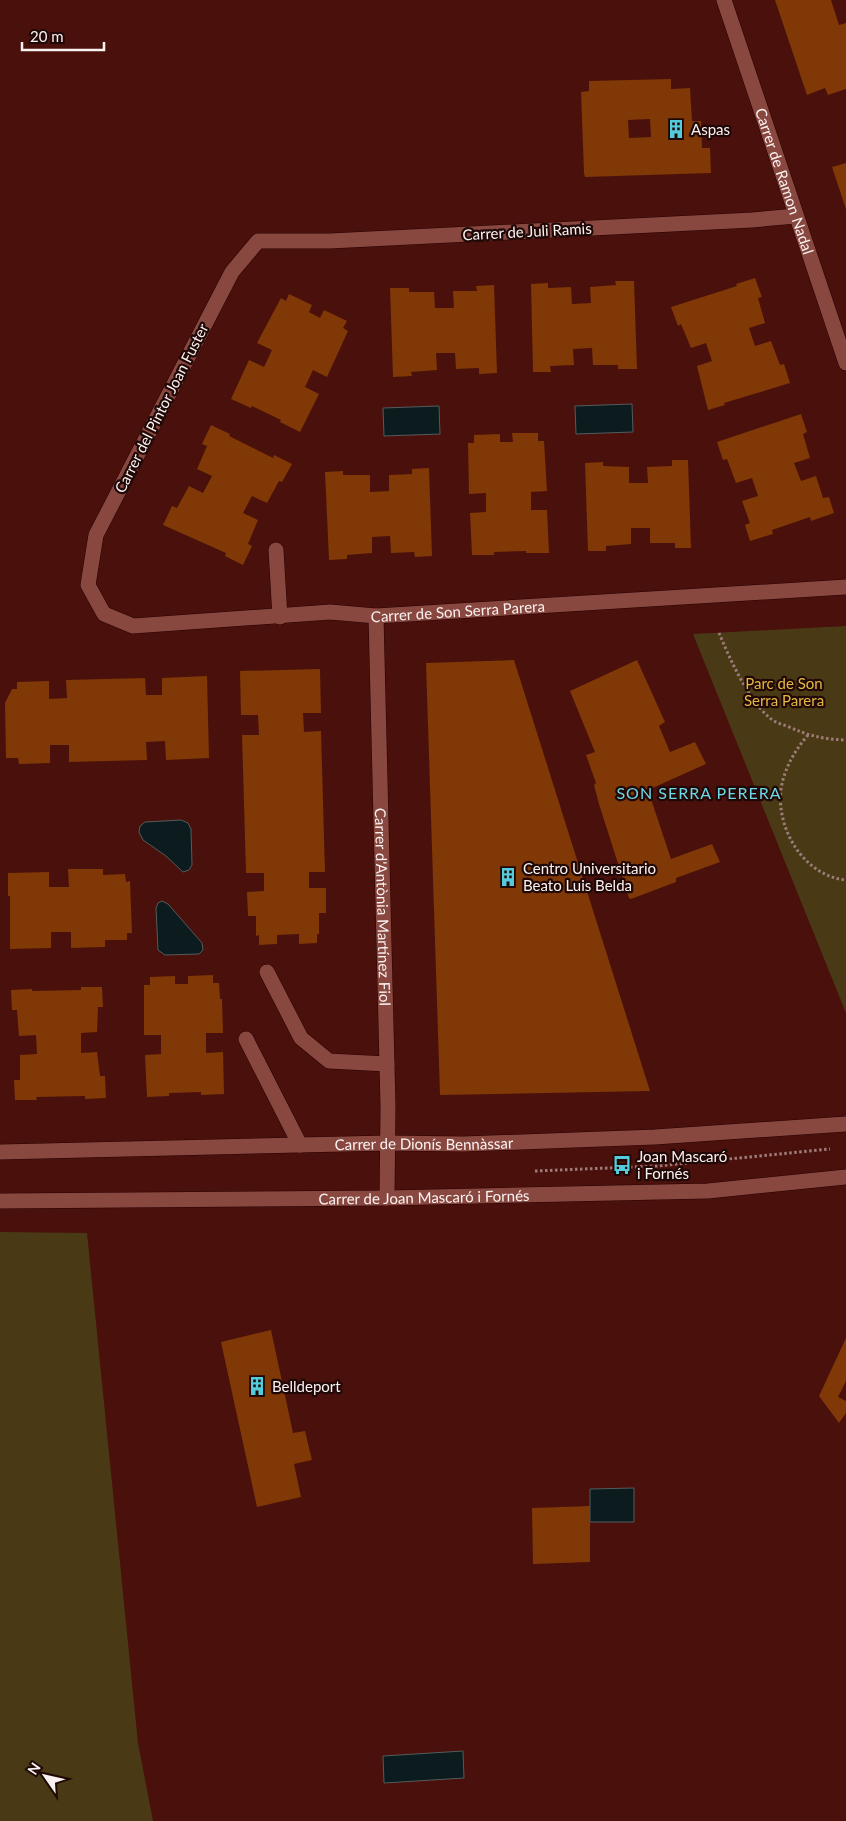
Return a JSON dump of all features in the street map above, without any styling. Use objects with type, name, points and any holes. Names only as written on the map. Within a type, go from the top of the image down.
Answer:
[{"type":"street","name":"Carrer de Ramon Nadal","points":[[724,0],[846,363]]},
{"type":"street","name":"Carrer de Juli Ramis","points":[[258,241],[330,241],[752,220],[796,216]]},
{"type":"street","name":"Carrer del Pintor Joan Fuster","points":[[88,585],[96,535],[232,272],[258,241]]},
{"type":"street","points":[[276,550],[280,616]]},
{"type":"street","name":"Carrer de Son Serra Parera","points":[[88,585],[104,614],[133,626],[330,612],[376,616],[846,587]]},
{"type":"street","name":"Carrer d'Antònia Martínez Fiol","points":[[376,616],[387,1064],[387,1198]]},
{"type":"street","points":[[267,972],[301,1038],[329,1061],[387,1064]]},
{"type":"street","points":[[246,1040],[300,1145]]},
{"type":"street","name":"Carrer de Dionís Bennàssar","points":[[0,1152],[388,1143],[464,1144],[655,1137],[846,1124]]},
{"type":"street","name":"Carrer de Joan Mascaró i Fornés","points":[[0,1200],[387,1198],[708,1191],[846,1177]]},
{"type":"path","points":[[719,633],[754,702],[771,719],[820,739],[846,740]]},
{"type":"path","points":[[808,735],[796,750],[788,767],[781,790],[782,816],[789,840],[800,856],[818,869],[838,879],[846,880]]},
{"type":"path","points":[[534,1171],[657,1166],[837,1148]]},
{"type":"green space","name":"Parc de Son Serra Parera","points":[[846,626],[846,1013],[693,634]]},
{"type":"green space","points":[[0,1232],[87,1233],[138,1743],[153,1821],[0,1821]]},
{"type":"shaded area","points":[[632,404],[633,432],[576,434],[575,406]]},
{"type":"shaded area","points":[[439,406],[440,434],[384,436],[383,408]]},
{"type":"shaded area","points":[[181,820],[188,823],[191,829],[192,865],[189,870],[183,872],[166,856],[143,840],[139,832],[140,826],[145,822]]},
{"type":"shaded area","points":[[162,901],[168,904],[202,943],[203,950],[199,954],[165,955],[158,950],[156,908],[158,903]]},
{"type":"shaded area","points":[[634,1488],[634,1522],[590,1522],[590,1489]]},
{"type":"shaded area","points":[[463,1751],[464,1778],[384,1783],[383,1756]]},
{"type":"building","points":[[775,0],[831,0],[839,25],[846,23],[846,89],[828,95],[825,88],[807,95]]},
{"type":"building","name":"Aspas","points":[[671,79],[671,89],[690,88],[692,121],[701,121],[702,148],[710,148],[711,173],[585,177],[581,92],[589,91],[589,81]],"holes":[[[650,119],[651,137],[629,138],[628,120]]]},
{"type":"building","points":[[846,163],[846,209],[832,167]]},
{"type":"building","points":[[755,278],[762,297],[758,298],[765,323],[749,328],[755,346],[771,341],[780,365],[784,364],[790,383],[724,403],[725,405],[708,410],[697,366],[712,361],[706,343],[691,348],[681,324],[678,326],[671,307],[737,286],[736,284]]},
{"type":"building","points":[[615,281],[634,281],[637,369],[618,369],[618,365],[593,365],[592,348],[573,349],[574,365],[550,366],[551,372],[533,372],[531,284],[548,283],[548,288],[571,287],[572,304],[591,303],[590,287],[616,285]]},
{"type":"building","points":[[494,285],[497,373],[479,374],[479,368],[456,369],[455,353],[436,353],[437,370],[411,372],[412,376],[393,377],[390,288],[409,288],[409,292],[434,292],[435,308],[454,308],[453,291],[477,291],[476,286]]},
{"type":"building","points":[[289,294],[312,305],[309,312],[320,318],[324,310],[347,321],[343,328],[348,331],[327,377],[313,370],[305,387],[319,394],[300,432],[280,422],[281,420],[252,406],[251,408],[231,399],[249,360],[264,367],[272,350],[257,343],[281,298],[286,301]]},
{"type":"building","points":[[801,414],[807,432],[803,434],[810,458],[794,463],[801,481],[816,476],[823,498],[829,497],[834,513],[811,521],[810,517],[772,530],[773,534],[750,541],[745,525],[750,523],[742,501],[758,496],[752,478],[736,483],[727,459],[723,460],[717,442]]},
{"type":"building","points":[[211,425],[273,458],[274,455],[292,464],[282,482],[279,481],[267,503],[252,496],[243,513],[258,520],[248,544],[252,546],[243,565],[225,556],[226,553],[163,525],[172,506],[177,508],[189,486],[203,493],[212,476],[197,469],[207,446],[202,444]]},
{"type":"building","points":[[512,433],[538,433],[538,441],[544,441],[547,491],[531,492],[531,510],[547,510],[549,553],[526,553],[526,551],[494,552],[494,555],[472,555],[470,513],[486,512],[486,493],[469,494],[468,443],[474,443],[474,435],[500,434],[500,442],[513,442]]},
{"type":"building","points":[[672,460],[688,460],[691,548],[675,548],[675,543],[650,543],[650,528],[631,528],[631,544],[606,546],[606,551],[588,551],[585,463],[603,462],[603,466],[629,467],[629,483],[648,483],[647,467],[672,466]]},
{"type":"building","points":[[429,468],[432,556],[415,557],[414,552],[391,553],[390,536],[372,537],[372,553],[347,555],[347,559],[329,560],[325,472],[343,471],[343,475],[370,475],[370,492],[389,491],[389,475],[412,474],[412,469]]},
{"type":"building","name":"Centro Universitario Beato Luis Belda","points":[[514,660],[650,1091],[440,1095],[426,663]]},
{"type":"building","points":[[637,660],[665,722],[659,726],[670,752],[695,742],[706,764],[648,790],[671,859],[712,844],[720,862],[676,878],[676,882],[631,899],[629,898],[599,804],[594,785],[596,783],[586,755],[595,752],[570,691]]},
{"type":"building","points":[[320,669],[321,713],[303,713],[304,732],[321,731],[325,872],[309,872],[309,888],[326,888],[326,913],[319,913],[317,943],[299,944],[299,934],[277,935],[277,944],[259,945],[259,935],[256,936],[256,916],[248,916],[247,892],[264,891],[264,873],[246,873],[242,735],[259,735],[258,715],[241,715],[240,671]]},
{"type":"building","points":[[207,676],[209,758],[166,760],[165,741],[146,742],[147,760],[69,762],[69,745],[50,745],[50,763],[19,764],[18,758],[6,758],[5,703],[12,689],[17,689],[17,682],[49,681],[49,699],[67,698],[66,680],[145,678],[146,695],[162,695],[162,678]]},
{"type":"building","points":[[68,869],[103,869],[103,875],[125,874],[126,882],[130,881],[132,933],[127,933],[127,940],[105,940],[105,947],[71,948],[71,932],[51,932],[51,948],[10,949],[8,873],[49,872],[49,887],[69,887]]},
{"type":"building","points":[[213,975],[213,983],[219,983],[220,999],[222,999],[223,1033],[206,1033],[206,1053],[223,1052],[224,1094],[201,1095],[201,1092],[169,1093],[169,1096],[147,1097],[145,1055],[161,1054],[161,1035],[144,1035],[144,985],[150,985],[150,977],[175,976],[175,984],[188,984],[188,976]]},
{"type":"building","points":[[81,987],[102,987],[103,1007],[98,1007],[97,1032],[81,1033],[81,1053],[97,1052],[100,1076],[105,1076],[106,1098],[85,1099],[85,1096],[36,1097],[37,1100],[15,1100],[14,1080],[20,1080],[20,1055],[37,1054],[36,1035],[19,1036],[17,1010],[12,1010],[11,990],[81,990]]},
{"type":"building","name":"Belldeport","points":[[271,1330],[293,1433],[305,1431],[312,1460],[294,1464],[301,1497],[257,1507],[221,1342]]},
{"type":"building","points":[[846,1338],[846,1381],[838,1397],[846,1401],[846,1413],[839,1423],[819,1396]]},
{"type":"building","points":[[590,1506],[590,1562],[533,1564],[532,1508]]},
{"type":"place","name":"Aspas","points":[[676,129]]},
{"type":"place","name":"Centro Universitario Beato Luis Belda","points":[[508,877]]},
{"type":"place","name":"Joan Mascaró i Fornés","points":[[622,1165]]},
{"type":"place","name":"Belldeport","points":[[257,1386]]},
{"type":"district","name":"SON SERRA PERERA","points":[[699,792]]}]
